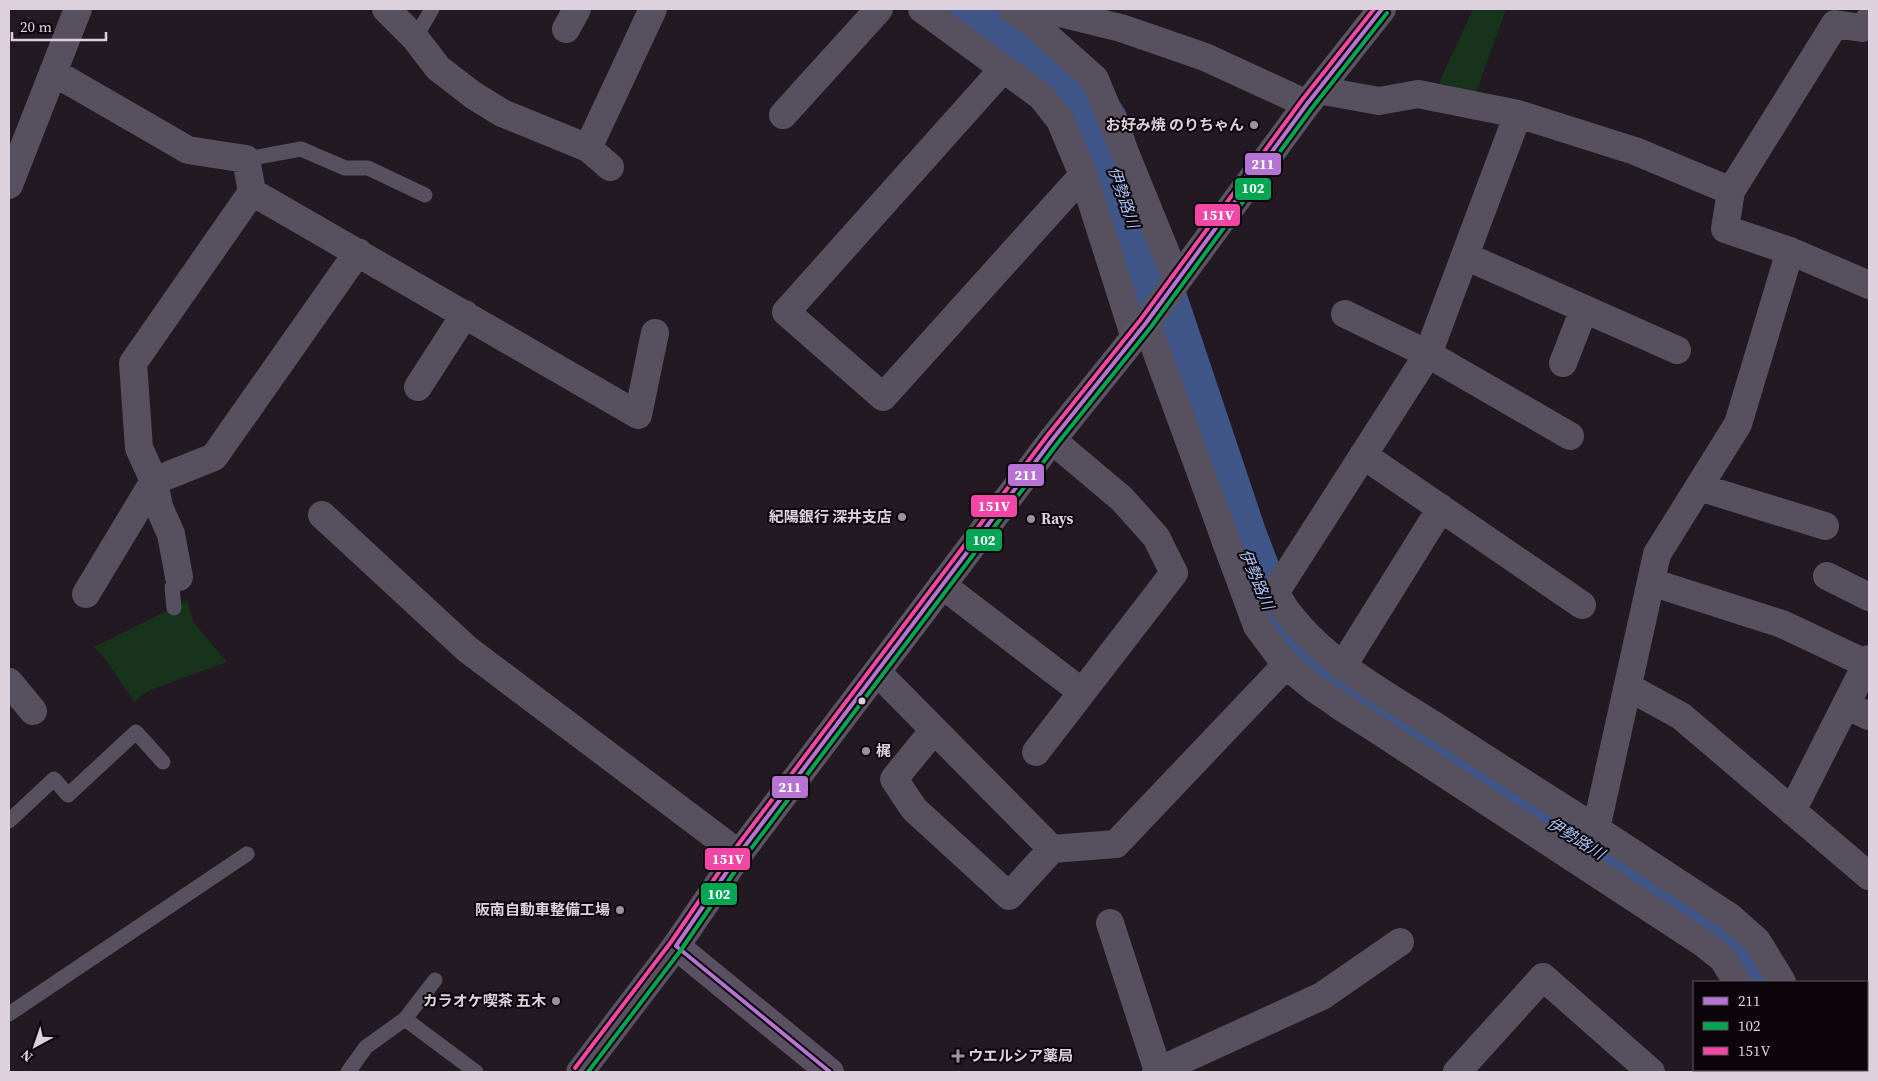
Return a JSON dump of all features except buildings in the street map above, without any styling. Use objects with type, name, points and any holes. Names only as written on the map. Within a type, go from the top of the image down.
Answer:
[{"type":"main road","points":[[580,1072],[676,946],[830,1072]]},
{"type":"street","points":[[9,185],[78,9]]},
{"type":"street","points":[[386,9],[415,38],[438,68],[473,95],[502,113],[588,148],[610,167]]},
{"type":"street","points":[[588,148],[653,9]]},
{"type":"street","points":[[783,115],[879,9]]},
{"type":"street","points":[[922,9],[1042,97],[1060,120],[1143,326],[1257,626],[1286,665],[1315,689],[1703,943],[1724,959],[1735,981]]},
{"type":"street","points":[[1012,9],[1031,22],[1095,79],[1174,285]]},
{"type":"street","points":[[1043,9],[1122,28],[1312,97],[1379,101],[1418,94],[1518,114],[1635,151],[1731,191]]},
{"type":"street","points":[[676,946],[739,854],[1052,440],[1143,326],[1312,97],[1382,9]]},
{"type":"street","points":[[1869,20],[1862,28],[1835,24],[1731,191],[1725,229],[1790,251],[1869,285]]},
{"type":"street","points":[[1003,68],[786,312],[883,398],[1083,175]]},
{"type":"street","points":[[53,72],[188,150],[246,158],[252,192],[133,363],[139,448],[154,481],[159,507],[171,534],[179,577]]},
{"type":"street","points":[[1518,114],[1428,354],[1275,594],[1280,603],[1303,630],[1342,667],[1730,917],[1757,941],[1781,981]]},
{"type":"street","points":[[252,192],[638,415],[655,333]]},
{"type":"street","points":[[1596,829],[1657,554],[1738,424],[1790,251]]},
{"type":"street","points":[[86,594],[154,481],[214,457],[358,252]]},
{"type":"street","points":[[1465,256],[1677,350]]},
{"type":"street","points":[[1563,363],[1584,309]]},
{"type":"street","points":[[418,387],[465,314]]},
{"type":"street","points":[[1345,314],[1428,354],[1570,436]]},
{"type":"street","points":[[1036,752],[1174,573],[1156,538],[1122,499],[1052,440]]},
{"type":"street","points":[[1364,455],[1582,605]]},
{"type":"street","points":[[1699,487],[1825,526]]},
{"type":"street","points":[[1342,667],[1441,508]]},
{"type":"street","points":[[322,515],[467,649],[739,854]]},
{"type":"street","points":[[1827,576],[1869,597]]},
{"type":"street","points":[[1651,582],[1782,624],[1868,661],[1858,711],[1792,810]]},
{"type":"street","points":[[942,586],[1082,692]]},
{"type":"street","points":[[934,730],[894,779],[914,809],[1009,896],[1052,849],[1116,844],[1286,665]]},
{"type":"street","points":[[877,672],[1052,849]]},
{"type":"street","points":[[9,682],[34,711]]},
{"type":"street","points":[[1628,687],[1681,716],[1869,876]]},
{"type":"street","points":[[1110,923],[1157,1072],[1322,996],[1400,942]]},
{"type":"street","points":[[1457,1072],[1543,977],[1651,1072]]},
{"type":"lane","points":[[415,38],[432,9]]},
{"type":"lane","points":[[246,158],[301,149],[345,168],[368,168],[425,195]]},
{"type":"lane","points":[[174,608],[172,587],[179,577]]},
{"type":"lane","points":[[9,821],[54,779],[68,795],[136,732],[162,762]]},
{"type":"lane","points":[[9,1014],[247,854]]},
{"type":"lane","points":[[348,1072],[366,1047],[405,1019],[436,980]]},
{"type":"lane","points":[[405,1019],[476,1072]]},
{"type":"green space","points":[[1473,9],[1506,9],[1476,93],[1439,83]]},
{"type":"green space","points":[[187,601],[194,623],[227,662],[150,690],[134,702],[105,659],[94,647]]},
{"type":"waterway","name":"伊勢路川","points":[[971,9],[1071,80],[1100,123],[1239,537],[1264,599],[1289,643],[1312,666],[1347,694],[1674,899],[1749,961],[1761,981]]},
{"type":"transit line","name":"151V","points":[[575,1068],[671,942],[734,850],[1047,436],[1141,319],[1302,100],[1374,9]]},
{"type":"transit line","name":"211","points":[[676,946],[739,854],[1052,440],[1146,323],[1307,104],[1382,9]]},
{"type":"transit line","name":"102","points":[[588,1072],[681,950],[744,858],[1057,444],[1151,327],[1312,108],[1387,13]]},
{"type":"transit line","name":"211","points":[[676,946],[830,1072]]},
{"type":"place","name":"お好み焼 のりちゃん","points":[[1254,125]]},
{"type":"place","name":"紀陽銀行 深井支店","points":[[902,517]]},
{"type":"place","name":"Rays","points":[[1031,519]]},
{"type":"place","name":"梶","points":[[866,751]]},
{"type":"place","name":"阪南自動車整備工場","points":[[620,910]]},
{"type":"place","name":"カラオケ喫茶 五木","points":[[556,1001]]},
{"type":"place","name":"ウエルシア薬局","points":[[958,1056]]}]
